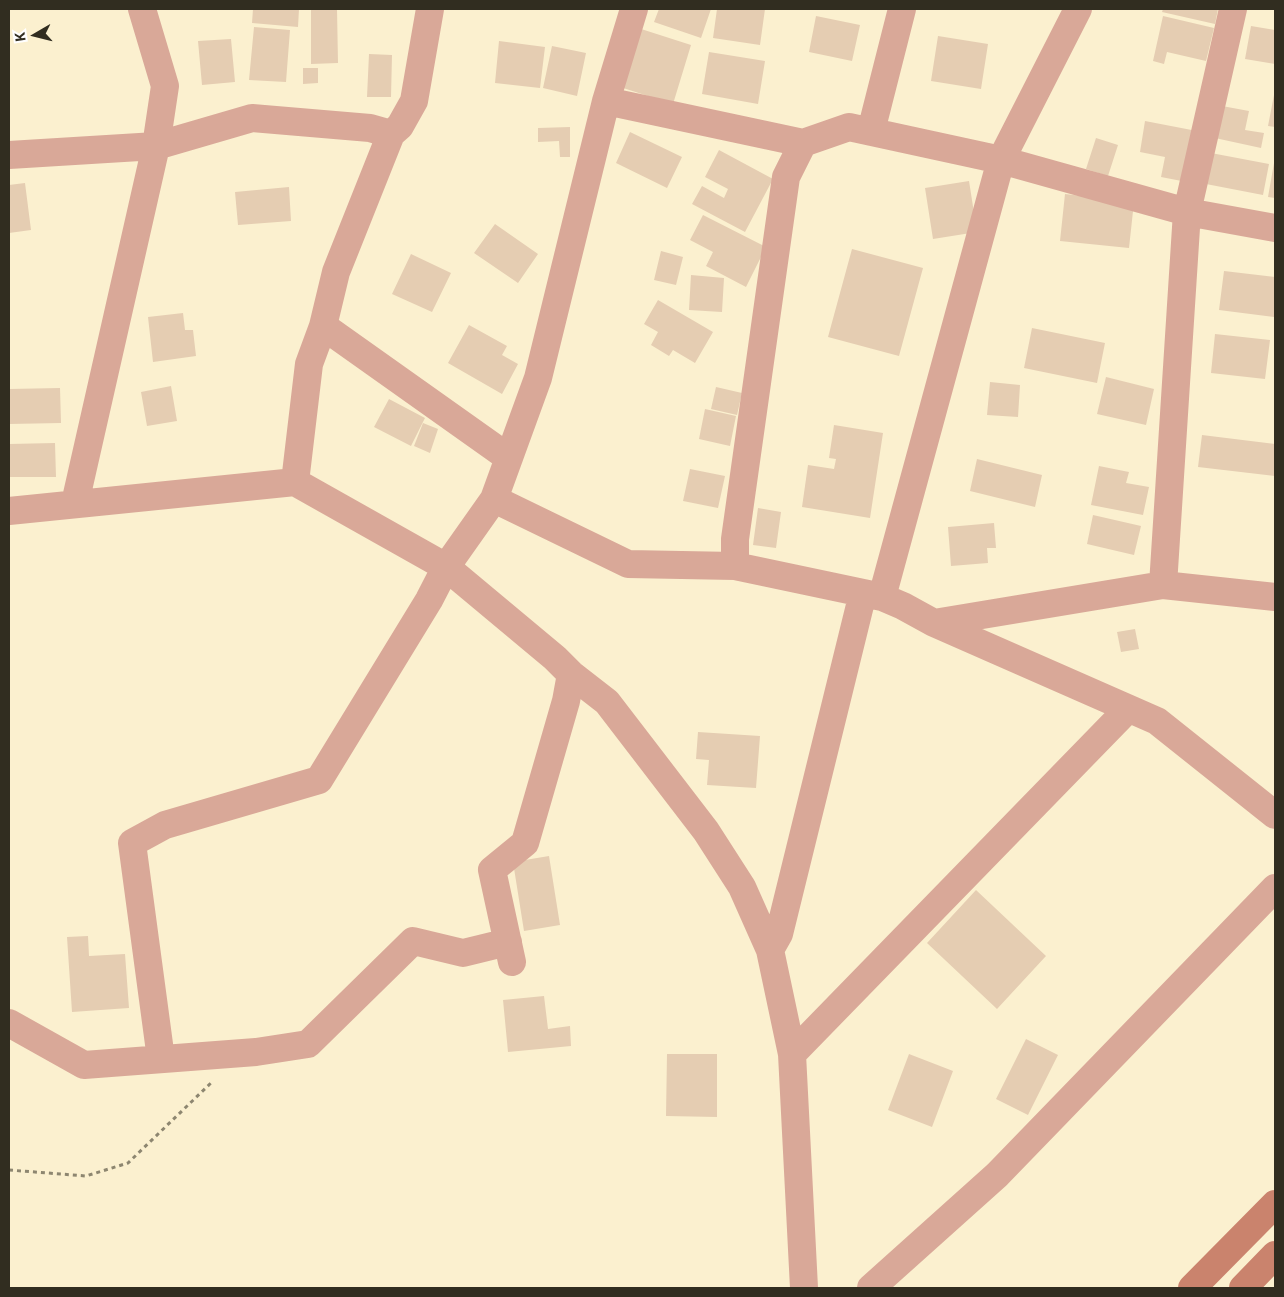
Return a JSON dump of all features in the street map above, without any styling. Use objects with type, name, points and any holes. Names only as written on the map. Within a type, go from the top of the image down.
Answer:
[{"type":"main road","points":[[1192,1288],[1275,1204]]},
{"type":"main road","points":[[1244,1288],[1275,1255]]},
{"type":"street","points":[[295,482],[309,364],[323,326],[336,272],[392,134],[400,126],[414,101],[430,9]]},
{"type":"street","points":[[161,1059],[132,843],[165,825],[320,780],[429,600],[446,567],[494,499],[538,378],[606,100],[634,9]]},
{"type":"street","points":[[871,131],[902,9]]},
{"type":"street","points":[[770,950],[780,934],[873,595],[1001,160],[1078,9]]},
{"type":"street","points":[[1163,586],[1187,212],[1232,9]]},
{"type":"street","points":[[75,503],[156,146],[165,86],[150,17]]},
{"type":"street","points":[[606,100],[803,143],[849,127],[871,131],[1001,160],[1187,212],[1275,228]]},
{"type":"street","points":[[9,155],[156,146],[252,118],[370,128],[392,134]]},
{"type":"street","points":[[735,566],[735,539],[786,176],[803,143]]},
{"type":"street","points":[[323,326],[509,458]]},
{"type":"street","points":[[9,511],[295,482],[446,567],[555,658],[570,674],[607,702],[706,831],[742,887],[770,950],[792,1054],[804,1288]]},
{"type":"street","points":[[494,499],[628,564],[735,566],[873,595],[903,606],[934,623],[1157,721],[1275,816]]},
{"type":"street","points":[[934,623],[1163,586],[1275,597]]},
{"type":"street","points":[[9,1023],[84,1065],[256,1052],[308,1044],[413,941],[463,953],[510,952],[492,870],[524,843],[566,701],[570,674]]},
{"type":"street","points":[[792,1054],[1128,709]]},
{"type":"street","points":[[871,1288],[998,1175],[1275,888]]},
{"type":"path","points":[[9,1170],[86,1176],[128,1163],[214,1081]]},
{"type":"building","points":[[253,9],[299,9],[298,27],[252,23]]},
{"type":"building","points":[[311,9],[337,9],[338,63],[311,64]]},
{"type":"building","points":[[659,9],[711,9],[701,38],[654,22]]},
{"type":"building","points":[[717,9],[765,9],[760,45],[713,38]]},
{"type":"building","points":[[1163,9],[1218,9],[1215,24],[1162,12]]},
{"type":"building","points":[[816,16],[860,25],[852,61],[809,52]]},
{"type":"building","points":[[1163,16],[1214,28],[1206,61],[1167,52],[1164,64],[1153,61]]},
{"type":"building","points":[[1251,26],[1275,30],[1275,64],[1245,59]]},
{"type":"building","points":[[254,27],[290,30],[286,82],[249,80]]},
{"type":"building","points":[[638,28],[691,45],[673,104],[620,87]]},
{"type":"building","points":[[938,36],[988,44],[981,89],[931,81]]},
{"type":"building","points":[[231,39],[235,82],[202,85],[198,41]]},
{"type":"building","points":[[499,41],[545,47],[540,88],[495,83]]},
{"type":"building","points":[[552,46],[586,53],[577,96],[543,88]]},
{"type":"building","points":[[709,52],[765,61],[758,104],[702,94]]},
{"type":"building","points":[[369,54],[392,55],[391,97],[367,97]]},
{"type":"building","points":[[303,68],[318,68],[318,83],[303,84]]},
{"type":"building","points":[[1275,96],[1275,127],[1268,126]]},
{"type":"building","points":[[1222,106],[1249,111],[1245,130],[1264,133],[1261,148],[1215,138]]},
{"type":"building","points":[[1145,121],[1202,132],[1192,183],[1161,177],[1165,157],[1140,152]]},
{"type":"building","points":[[570,127],[570,157],[560,157],[559,141],[538,142],[538,128]]},
{"type":"building","points":[[630,132],[682,157],[667,188],[616,163]]},
{"type":"building","points":[[1096,138],[1118,145],[1108,176],[1086,169]]},
{"type":"building","points":[[719,150],[773,179],[745,232],[692,204],[702,186],[724,198],[728,189],[705,177]]},
{"type":"building","points":[[1211,153],[1269,164],[1263,195],[1206,184]]},
{"type":"building","points":[[1275,163],[1275,198],[1268,197]]},
{"type":"building","points":[[969,181],[977,232],[933,239],[925,188]]},
{"type":"building","points":[[25,183],[31,230],[9,233],[9,185]]},
{"type":"building","points":[[289,187],[291,221],[238,225],[235,192]]},
{"type":"building","points":[[1065,194],[1134,202],[1129,248],[1060,241]]},
{"type":"building","points":[[703,215],[766,247],[746,287],[706,266],[713,252],[690,240]]},
{"type":"building","points":[[495,224],[538,254],[518,283],[474,253]]},
{"type":"building","points":[[852,249],[923,268],[899,356],[828,337]]},
{"type":"building","points":[[661,251],[683,257],[676,285],[654,280]]},
{"type":"building","points":[[411,254],[451,273],[432,312],[392,294]]},
{"type":"building","points":[[1224,271],[1275,277],[1274,317],[1219,310]]},
{"type":"building","points":[[691,275],[724,278],[722,312],[689,310]]},
{"type":"building","points":[[658,300],[713,332],[695,363],[673,350],[669,356],[651,345],[658,332],[644,324]]},
{"type":"building","points":[[183,313],[185,330],[193,330],[196,356],[153,362],[148,317]]},
{"type":"building","points":[[469,325],[507,346],[502,355],[518,364],[502,394],[448,363]]},
{"type":"building","points":[[1032,328],[1105,343],[1097,383],[1024,368]]},
{"type":"building","points":[[1215,334],[1270,340],[1265,379],[1211,373]]},
{"type":"building","points":[[1106,377],[1154,389],[1146,425],[1097,414]]},
{"type":"building","points":[[990,382],[1020,385],[1018,417],[987,415]]},
{"type":"building","points":[[171,386],[177,421],[147,426],[141,392]]},
{"type":"building","points":[[716,387],[742,393],[737,415],[711,409]]},
{"type":"building","points":[[60,388],[61,423],[9,424],[9,389]]},
{"type":"building","points":[[389,399],[425,418],[411,446],[374,427]]},
{"type":"building","points":[[705,409],[736,416],[730,446],[699,439]]},
{"type":"building","points":[[423,423],[438,429],[430,453],[414,446]]},
{"type":"building","points":[[834,425],[883,433],[870,518],[802,507],[808,465],[834,469],[836,459],[829,458]]},
{"type":"building","points":[[1202,435],[1275,444],[1275,476],[1198,467]]},
{"type":"building","points":[[55,443],[56,477],[9,477],[9,444]]},
{"type":"building","points":[[977,459],[1042,475],[1035,507],[970,491]]},
{"type":"building","points":[[1099,466],[1129,472],[1126,483],[1149,487],[1143,515],[1091,505]]},
{"type":"building","points":[[690,469],[725,476],[718,508],[683,501]]},
{"type":"building","points":[[758,508],[781,512],[776,548],[753,545]]},
{"type":"building","points":[[1093,515],[1141,526],[1134,555],[1087,544]]},
{"type":"building","points":[[994,523],[996,548],[987,548],[988,563],[951,566],[948,527]]},
{"type":"building","points":[[1135,629],[1139,649],[1121,652],[1117,632]]},
{"type":"building","points":[[698,732],[760,736],[756,788],[707,785],[709,760],[696,759]]},
{"type":"building","points":[[549,856],[560,925],[524,931],[513,862]]},
{"type":"building","points":[[976,890],[1046,956],[997,1009],[927,943]]},
{"type":"building","points":[[88,936],[89,956],[125,954],[129,1008],[72,1012],[67,937]]},
{"type":"building","points":[[544,996],[548,1029],[570,1026],[571,1046],[508,1052],[503,1000]]},
{"type":"building","points":[[1026,1039],[1058,1055],[1028,1115],[996,1099]]},
{"type":"building","points":[[667,1054],[717,1054],[717,1117],[666,1116]]},
{"type":"building","points":[[909,1054],[953,1071],[932,1127],[888,1110]]}]
